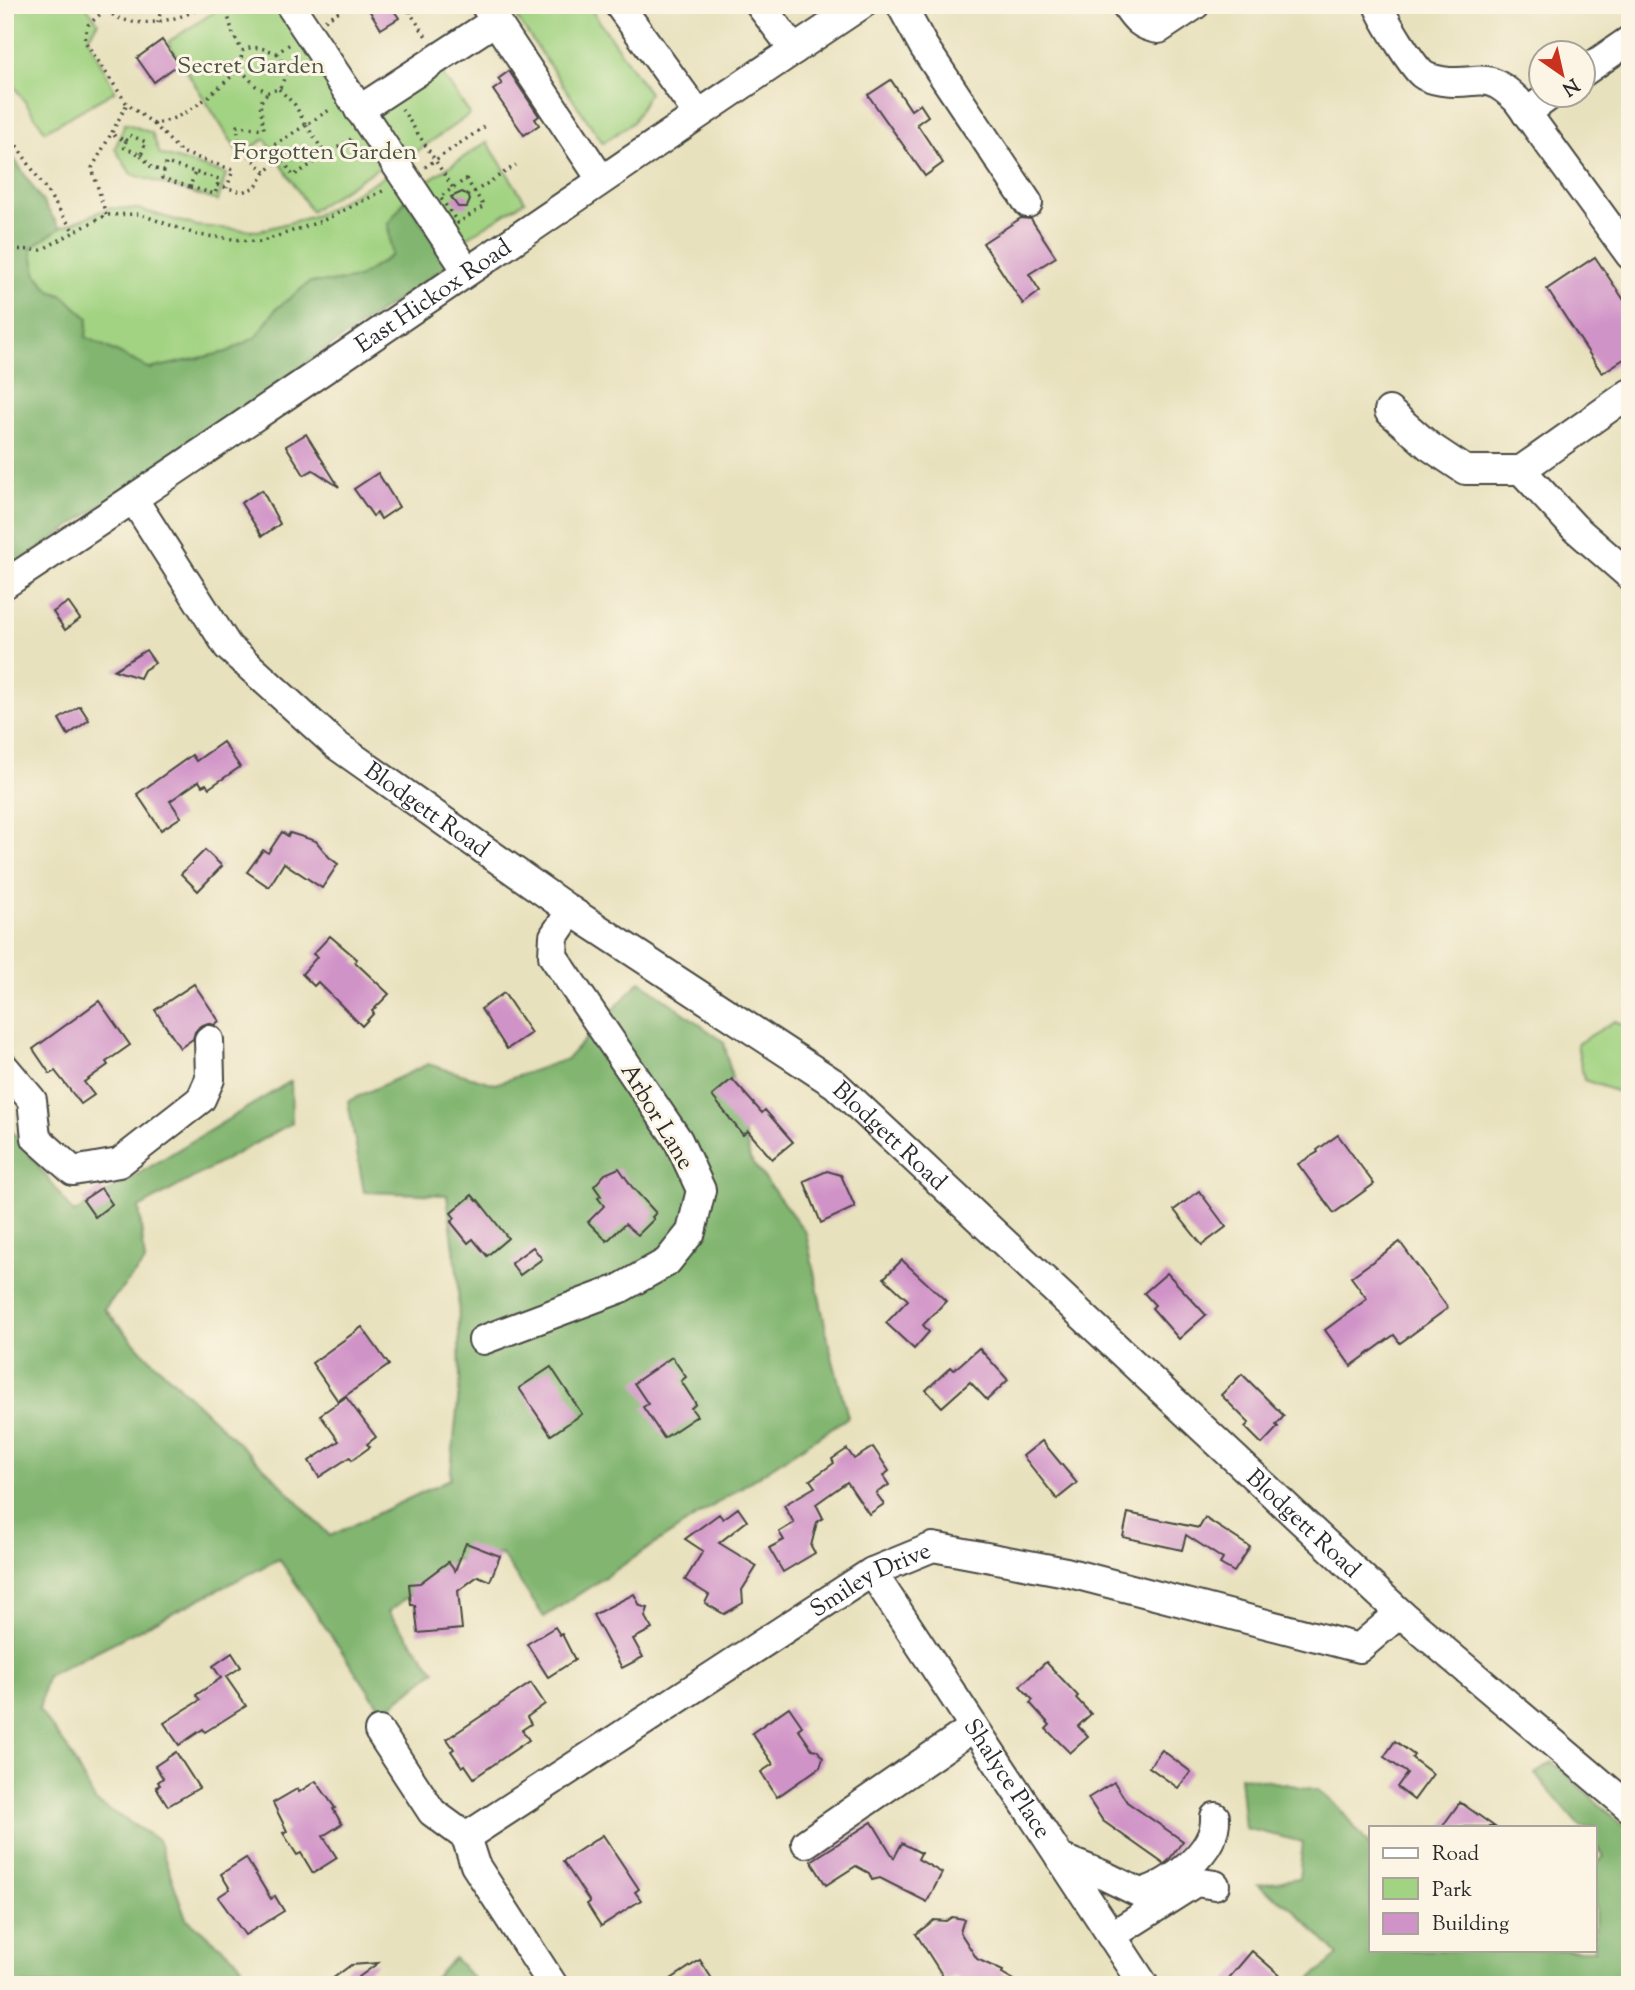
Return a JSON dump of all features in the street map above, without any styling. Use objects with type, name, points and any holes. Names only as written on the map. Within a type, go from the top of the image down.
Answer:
[{"type":"street","points":[[289,5],[467,271]]},
{"type":"street","points":[[619,5],[698,114]]},
{"type":"street","points":[[760,5],[794,50]]},
{"type":"street","name":"East Hickox Road","points":[[5,584],[134,500],[601,179],[862,5]]},
{"type":"street","points":[[901,5],[924,47],[1028,203]]},
{"type":"street","points":[[1126,5],[1137,21],[1159,29],[1195,5]]},
{"type":"street","points":[[1378,5],[1423,75],[1454,83],[1482,79],[1503,86],[1627,246]]},
{"type":"street","points":[[360,112],[440,57],[490,13],[601,179]]},
{"type":"street","points":[[1596,64],[1630,40]]},
{"type":"street","points":[[1526,113],[1533,108]]},
{"type":"street","points":[[1389,411],[1429,446],[1465,470],[1521,470],[1630,393]]},
{"type":"street","points":[[1521,470],[1574,527],[1630,576]]},
{"type":"street","name":"Blodgett Road","points":[[134,500],[228,648],[336,745],[571,911],[835,1084],[1400,1613],[1630,1808]]},
{"type":"street","name":"Arbor Lane","points":[[483,1340],[619,1289],[667,1262],[691,1232],[701,1190],[678,1140],[554,956],[554,936],[571,911]]},
{"type":"street","points":[[5,1068],[32,1100],[36,1138],[74,1171],[119,1163],[201,1099],[211,1079],[209,1040]]},
{"type":"street","name":"Smiley Drive","points":[[466,1838],[872,1572],[933,1547],[1066,1572],[1359,1648],[1400,1613]]},
{"type":"street","name":"Shalyce Place","points":[[872,1572],[1144,1985]]},
{"type":"street","points":[[806,1843],[974,1727]]},
{"type":"street","points":[[379,1731],[432,1812],[466,1838],[475,1864],[553,1985]]},
{"type":"street","points":[[1060,1857],[1140,1894],[1156,1889],[1199,1858],[1215,1827],[1214,1817]]},
{"type":"street","points":[[1111,1936],[1196,1882],[1215,1885]]},
{"type":"path","points":[[158,23],[162,5]]},
{"type":"path","points":[[206,5],[190,15],[158,23],[127,20],[104,7],[88,25],[84,40],[127,104],[154,124],[181,152],[233,170],[227,188]]},
{"type":"path","points":[[154,124],[170,121],[187,113],[240,69],[242,51],[233,34],[225,5]]},
{"type":"path","points":[[405,5],[440,57]]},
{"type":"path","points":[[410,12],[421,5]]},
{"type":"path","points":[[277,53],[307,32]]},
{"type":"path","points":[[242,51],[249,47],[277,53],[284,66],[285,79],[279,89],[268,92],[260,103],[264,129],[237,127],[240,146],[265,172]]},
{"type":"path","points":[[240,69],[256,86],[268,92]]},
{"type":"path","points":[[279,89],[295,105],[326,155]]},
{"type":"path","points":[[390,90],[453,188]]},
{"type":"path","points":[[106,215],[92,168],[127,104]]},
{"type":"path","points":[[360,112],[326,155],[293,176],[274,145],[306,125],[360,112]]},
{"type":"path","points":[[5,249],[41,250],[106,215],[139,214],[198,235],[260,242],[322,220],[405,180],[487,125]]},
{"type":"path","points":[[5,128],[74,232]]},
{"type":"path","points":[[111,134],[126,141]]},
{"type":"path","points":[[141,155],[146,142],[129,135],[123,148],[141,155],[152,168],[164,171]]},
{"type":"path","points":[[217,185],[242,192],[256,187],[265,172],[282,159]]},
{"type":"path","points":[[166,163],[219,179],[215,194],[162,178],[164,171],[166,163]]},
{"type":"path","points":[[474,192],[516,165]]},
{"type":"path","points":[[190,187],[195,172]]},
{"type":"path","points":[[466,180],[474,192],[484,206],[458,223],[440,197],[466,180]]},
{"type":"green space","points":[[5,5],[85,5],[98,22],[88,38],[115,91],[45,131],[5,73]]},
{"type":"green space","name":"Secret Garden","points":[[225,5],[280,5],[384,164],[311,211],[265,139],[240,155],[168,42]]},
{"type":"green space","points":[[508,5],[588,5],[649,93],[633,122],[603,143]]},
{"type":"green space","points":[[438,68],[470,114],[406,159],[374,110]]},
{"type":"green space","points":[[125,123],[152,133],[160,154],[226,174],[218,201],[131,174],[115,149]]},
{"type":"green space","points":[[487,142],[525,201],[459,243],[421,185]]},
{"type":"green space","points":[[5,145],[60,228],[31,248],[36,274],[50,291],[64,296],[88,318],[86,337],[150,369],[227,352],[256,337],[276,309],[310,282],[358,278],[392,255],[388,224],[406,199],[449,264],[5,572],[9,511],[5,506]]},
{"type":"green space","points":[[390,173],[406,199],[388,224],[392,255],[358,278],[310,282],[276,309],[257,337],[227,352],[150,369],[85,337],[64,296],[50,291],[36,274],[31,248],[60,228],[109,208],[138,209],[197,226],[258,231],[314,216]]},
{"type":"green space","points":[[640,981],[724,1042],[750,1159],[806,1233],[830,1349],[848,1417],[544,1617],[501,1554],[455,1560],[388,1612],[435,1671],[383,1712],[279,1559],[47,1676],[39,1710],[68,1749],[95,1801],[158,1840],[186,1918],[235,1958],[256,1985],[5,1985],[5,1122],[74,1213],[291,1081],[292,1123],[139,1208],[145,1262],[104,1309],[142,1351],[272,1475],[330,1536],[450,1479],[460,1381],[458,1280],[447,1195],[364,1192],[348,1101],[428,1064],[495,1084],[567,1059]]},
{"type":"green space","points":[[1615,1021],[1630,1028],[1630,1096],[1584,1080],[1577,1044]]},
{"type":"green space","points":[[1552,1762],[1630,1832],[1630,1985],[1304,1985],[1338,1955],[1294,1910],[1258,1885],[1299,1878],[1303,1842],[1245,1828],[1240,1776],[1318,1790],[1338,1807],[1369,1845],[1369,1952],[1596,1952],[1596,1865],[1604,1856],[1596,1846],[1596,1826],[1579,1826],[1535,1774]]},
{"type":"green space","points":[[454,1958],[479,1985],[428,1985]]},
{"type":"building","points":[[366,5],[390,5],[399,18],[381,29]]},
{"type":"building","points":[[162,40],[179,64],[154,82],[137,58]]},
{"type":"building","points":[[509,71],[539,116],[535,119],[539,125],[524,135],[493,90],[502,84],[498,79]]},
{"type":"building","points":[[891,80],[911,110],[920,104],[928,116],[917,124],[943,163],[925,176],[868,95]]},
{"type":"building","points":[[462,192],[468,195],[470,200],[467,207],[458,207],[451,197]]},
{"type":"building","points":[[1021,218],[1031,219],[1056,257],[1029,274],[1040,291],[1023,304],[983,243]]},
{"type":"building","points":[[1595,257],[1630,309],[1630,355],[1602,373],[1547,289]]},
{"type":"building","points":[[306,434],[339,487],[313,470],[304,475],[286,446]]},
{"type":"building","points":[[378,473],[399,507],[381,519],[377,513],[373,516],[354,489]]},
{"type":"building","points":[[262,490],[280,524],[262,536],[241,503]]},
{"type":"building","points":[[68,602],[80,619],[65,630],[53,612]]},
{"type":"building","points":[[146,650],[155,663],[144,670],[140,678],[114,670]]},
{"type":"building","points":[[80,706],[89,720],[68,735],[59,719]]},
{"type":"building","points":[[223,742],[240,767],[209,788],[206,784],[202,786],[199,781],[170,801],[181,817],[161,830],[137,794],[192,755],[196,761]]},
{"type":"building","points":[[282,832],[288,836],[290,833],[316,841],[338,864],[322,888],[284,863],[269,887],[247,872],[263,850],[268,853]]},
{"type":"building","points":[[205,850],[222,866],[198,891],[181,874]]},
{"type":"building","points":[[330,936],[357,959],[355,962],[389,994],[362,1026],[318,982],[314,986],[302,974],[317,957],[313,954]]},
{"type":"building","points":[[194,984],[219,1021],[214,1025],[208,1023],[200,1026],[193,1039],[180,1048],[155,1010]]},
{"type":"building","points":[[504,993],[531,1033],[507,1049],[481,1009]]},
{"type":"building","points":[[99,1001],[130,1045],[84,1082],[94,1095],[81,1104],[55,1071],[50,1074],[33,1049]]},
{"type":"building","points":[[732,1079],[762,1113],[765,1110],[793,1142],[772,1159],[748,1131],[743,1135],[712,1096]]},
{"type":"building","points":[[1338,1135],[1374,1184],[1334,1213],[1298,1164]]},
{"type":"building","points":[[619,1168],[656,1213],[652,1217],[654,1219],[638,1235],[625,1224],[607,1241],[588,1222],[604,1206],[594,1186],[605,1174]]},
{"type":"building","points":[[827,1171],[841,1175],[855,1207],[821,1223],[804,1181]]},
{"type":"building","points":[[101,1188],[112,1204],[95,1217],[83,1200]]},
{"type":"building","points":[[1199,1191],[1226,1227],[1202,1245],[1174,1210]]},
{"type":"building","points":[[472,1195],[508,1238],[487,1256],[473,1239],[468,1243],[451,1222],[455,1218],[451,1213]]},
{"type":"building","points":[[1400,1242],[1448,1308],[1400,1343],[1394,1335],[1351,1366],[1325,1330],[1367,1299],[1351,1277]]},
{"type":"building","points":[[533,1247],[542,1259],[520,1275],[511,1263]]},
{"type":"building","points":[[902,1260],[946,1301],[923,1325],[929,1332],[914,1349],[886,1323],[908,1300],[884,1278]]},
{"type":"building","points":[[1167,1273],[1206,1315],[1179,1339],[1152,1308],[1155,1305],[1144,1293]]},
{"type":"building","points":[[362,1327],[389,1365],[338,1401],[312,1363]]},
{"type":"building","points":[[979,1348],[1008,1380],[987,1400],[970,1382],[942,1407],[926,1390],[951,1367],[954,1370]]},
{"type":"building","points":[[672,1357],[686,1377],[681,1381],[696,1404],[691,1408],[697,1416],[664,1438],[643,1407],[648,1404],[634,1383]]},
{"type":"building","points":[[551,1367],[582,1414],[551,1435],[519,1388]]},
{"type":"building","points":[[1242,1374],[1284,1416],[1262,1444],[1245,1427],[1249,1423],[1221,1395]]},
{"type":"building","points":[[346,1397],[376,1437],[367,1444],[370,1447],[352,1460],[350,1457],[319,1477],[309,1461],[339,1441],[320,1415]]},
{"type":"building","points":[[1042,1441],[1077,1483],[1057,1499],[1023,1456]]},
{"type":"building","points":[[873,1447],[889,1471],[883,1476],[889,1485],[876,1493],[884,1504],[869,1514],[847,1482],[816,1504],[823,1518],[817,1522],[811,1546],[815,1553],[783,1572],[769,1548],[784,1540],[779,1532],[794,1523],[784,1505],[815,1487],[810,1480],[834,1463],[832,1459],[847,1449],[854,1459]]},
{"type":"building","points":[[738,1508],[747,1521],[719,1543],[757,1566],[742,1590],[743,1603],[724,1614],[705,1603],[709,1595],[685,1580],[703,1551],[685,1539],[719,1514],[723,1519]]},
{"type":"building","points":[[1128,1513],[1199,1528],[1205,1518],[1250,1547],[1234,1572],[1220,1564],[1223,1559],[1186,1535],[1182,1550],[1123,1537]]},
{"type":"building","points":[[466,1543],[500,1556],[490,1581],[478,1576],[458,1591],[462,1629],[418,1633],[415,1605],[411,1605],[409,1584],[420,1583],[448,1562],[455,1571]]},
{"type":"building","points":[[634,1594],[640,1606],[648,1608],[645,1617],[652,1629],[633,1639],[643,1657],[622,1668],[593,1615]]},
{"type":"building","points":[[555,1627],[560,1635],[562,1634],[575,1660],[548,1677],[527,1644]]},
{"type":"building","points":[[232,1653],[241,1667],[226,1677],[246,1706],[179,1745],[164,1723],[200,1700],[196,1695],[221,1678],[213,1666]]},
{"type":"building","points":[[1046,1662],[1091,1714],[1078,1726],[1088,1737],[1070,1753],[1046,1729],[1050,1725],[1030,1703],[1033,1700],[1020,1686]]},
{"type":"building","points":[[531,1683],[545,1704],[527,1717],[531,1724],[522,1730],[529,1740],[474,1778],[465,1765],[462,1767],[451,1751],[454,1749],[447,1739]]},
{"type":"building","points":[[789,1707],[802,1726],[798,1729],[812,1749],[817,1750],[823,1758],[820,1767],[777,1797],[761,1772],[773,1764],[752,1733]]},
{"type":"building","points":[[1395,1741],[1433,1774],[1414,1800],[1397,1787],[1407,1773],[1384,1757]]},
{"type":"building","points":[[1162,1750],[1191,1772],[1178,1788],[1149,1767]]},
{"type":"building","points":[[176,1752],[199,1788],[168,1806],[156,1787],[163,1778],[155,1766]]},
{"type":"building","points":[[316,1781],[335,1808],[333,1809],[342,1824],[323,1836],[337,1858],[313,1873],[301,1853],[297,1855],[283,1833],[287,1831],[273,1803]]},
{"type":"building","points":[[1114,1782],[1127,1802],[1183,1841],[1164,1864],[1103,1821],[1088,1798]]},
{"type":"building","points":[[1460,1802],[1494,1826],[1443,1826]]},
{"type":"building","points":[[872,1822],[894,1858],[902,1843],[921,1853],[918,1859],[942,1873],[927,1902],[880,1878],[872,1880],[869,1873],[856,1866],[826,1885],[811,1861]]},
{"type":"building","points":[[603,1835],[639,1889],[635,1892],[641,1900],[601,1926],[587,1904],[590,1902],[563,1861]]},
{"type":"building","points":[[246,1858],[271,1899],[275,1896],[284,1911],[245,1935],[218,1897],[230,1889],[221,1874]]},
{"type":"building","points":[[952,1917],[964,1919],[960,1932],[977,1959],[1003,1971],[1002,1973],[1023,1985],[972,1985],[954,1976],[946,1981],[916,1934],[934,1920],[946,1921]]},
{"type":"building","points":[[1252,1951],[1291,1985],[1223,1985]]},
{"type":"building","points":[[700,1960],[716,1985],[662,1985]]},
{"type":"building","points":[[378,1963],[359,1977],[364,1985],[324,1985],[351,1965]]},
{"type":"park label","name":"Forgotten Garden","points":[[325,151]]}]
